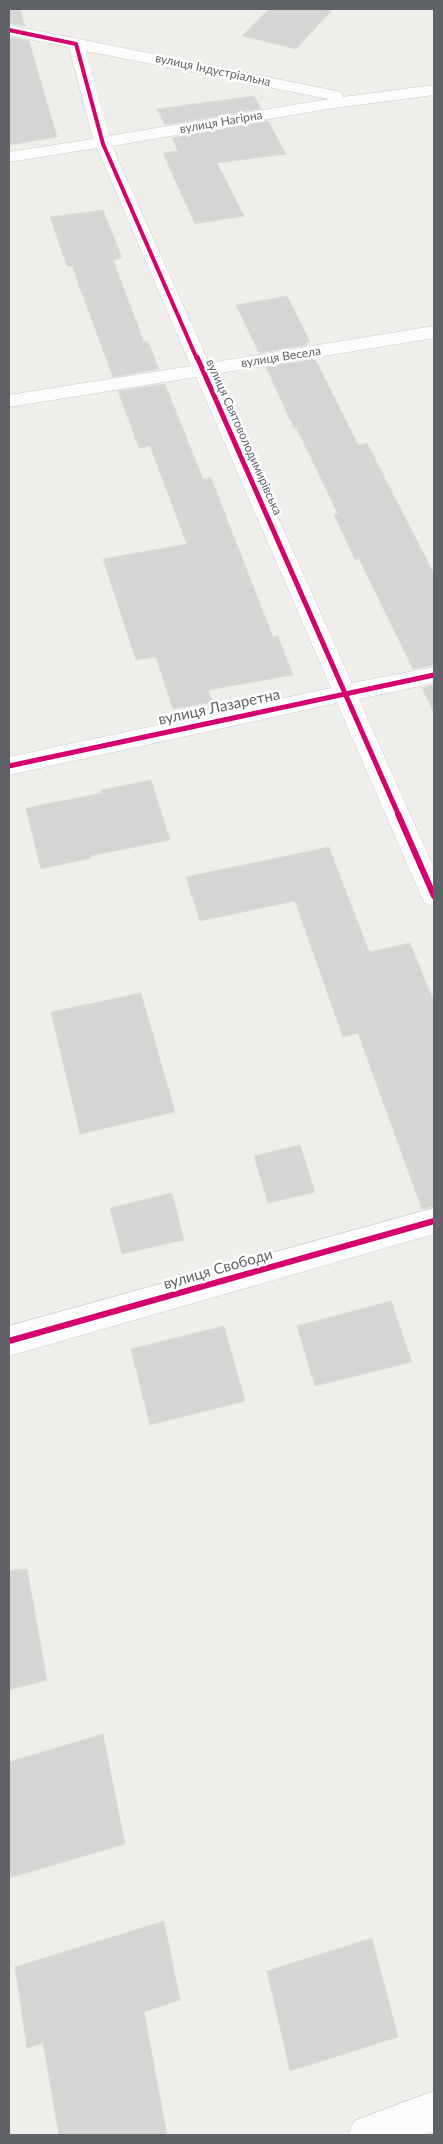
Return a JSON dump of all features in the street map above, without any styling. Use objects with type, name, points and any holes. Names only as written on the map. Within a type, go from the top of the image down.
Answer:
[{"type":"street","points":[[9,30],[76,44]]},
{"type":"street","name":"вулиця Індустріальна","points":[[76,44],[349,99]]},
{"type":"street","name":"вулиця Святоволодимирівська","points":[[76,44],[103,144],[434,896]]},
{"type":"street","name":"вулиця Нагірна","points":[[9,157],[103,144],[349,99],[434,90]]},
{"type":"street","name":"вулиця Весела","points":[[9,401],[434,332]]},
{"type":"street","name":"вулиця Лазаретна","points":[[9,766],[345,692],[434,675]]},
{"type":"street","name":"вулиця Свободи","points":[[9,1341],[434,1221]]},
{"type":"street","points":[[368,2135],[434,2112]]},
{"type":"building","points":[[9,9],[20,9],[25,26],[9,23]]},
{"type":"building","points":[[269,9],[333,9],[296,49],[242,36]]},
{"type":"building","points":[[9,37],[29,41],[57,137],[9,145]]},
{"type":"building","points":[[254,96],[261,109],[165,125],[157,109]]},
{"type":"building","points":[[268,121],[286,154],[217,163],[244,216],[195,224],[163,153],[178,151],[172,138]]},
{"type":"building","points":[[103,210],[122,258],[113,260],[144,342],[148,342],[159,369],[113,377],[72,266],[67,266],[50,217]]},
{"type":"building","points":[[287,296],[310,342],[306,343],[308,345],[259,353],[236,305]]},
{"type":"building","points":[[315,359],[358,445],[367,443],[434,574],[434,665],[413,669],[359,559],[355,560],[334,514],[338,514],[296,427],[294,428],[266,367]]},
{"type":"building","points":[[165,384],[203,479],[211,478],[273,637],[278,636],[293,675],[208,690],[213,702],[173,709],[156,657],[136,660],[103,559],[187,544],[150,446],[139,448],[118,391]]},
{"type":"building","points":[[434,685],[434,713],[422,688]]},
{"type":"building","points":[[151,780],[170,840],[90,856],[91,858],[41,869],[26,808],[102,793],[101,790]]},
{"type":"building","points":[[329,847],[369,952],[410,943],[434,1002],[434,1206],[422,1209],[358,1033],[343,1037],[295,901],[200,921],[186,877]]},
{"type":"building","points":[[141,993],[175,1112],[80,1134],[51,1012]]},
{"type":"building","points":[[300,1145],[315,1192],[268,1203],[254,1156]]},
{"type":"building","points":[[172,1193],[184,1240],[122,1254],[110,1208]]},
{"type":"building","points":[[391,1301],[412,1362],[315,1386],[297,1326]]},
{"type":"building","points":[[224,1326],[245,1401],[150,1425],[131,1349]]},
{"type":"building","points":[[27,1569],[47,1680],[9,1690],[9,1571]]},
{"type":"building","points":[[103,1734],[125,1844],[9,1878],[9,1762]]},
{"type":"building","points":[[164,1921],[180,2000],[144,2012],[167,2135],[59,2135],[43,2043],[27,2048],[15,1967]]},
{"type":"building","points":[[372,1938],[398,2037],[290,2071],[267,1971]]},
{"type":"cycle path","points":[[9,30],[76,44],[103,144],[434,896]]},
{"type":"cycle path","points":[[9,766],[434,675]]},
{"type":"cycle path","points":[[9,1341],[434,1221]]}]
